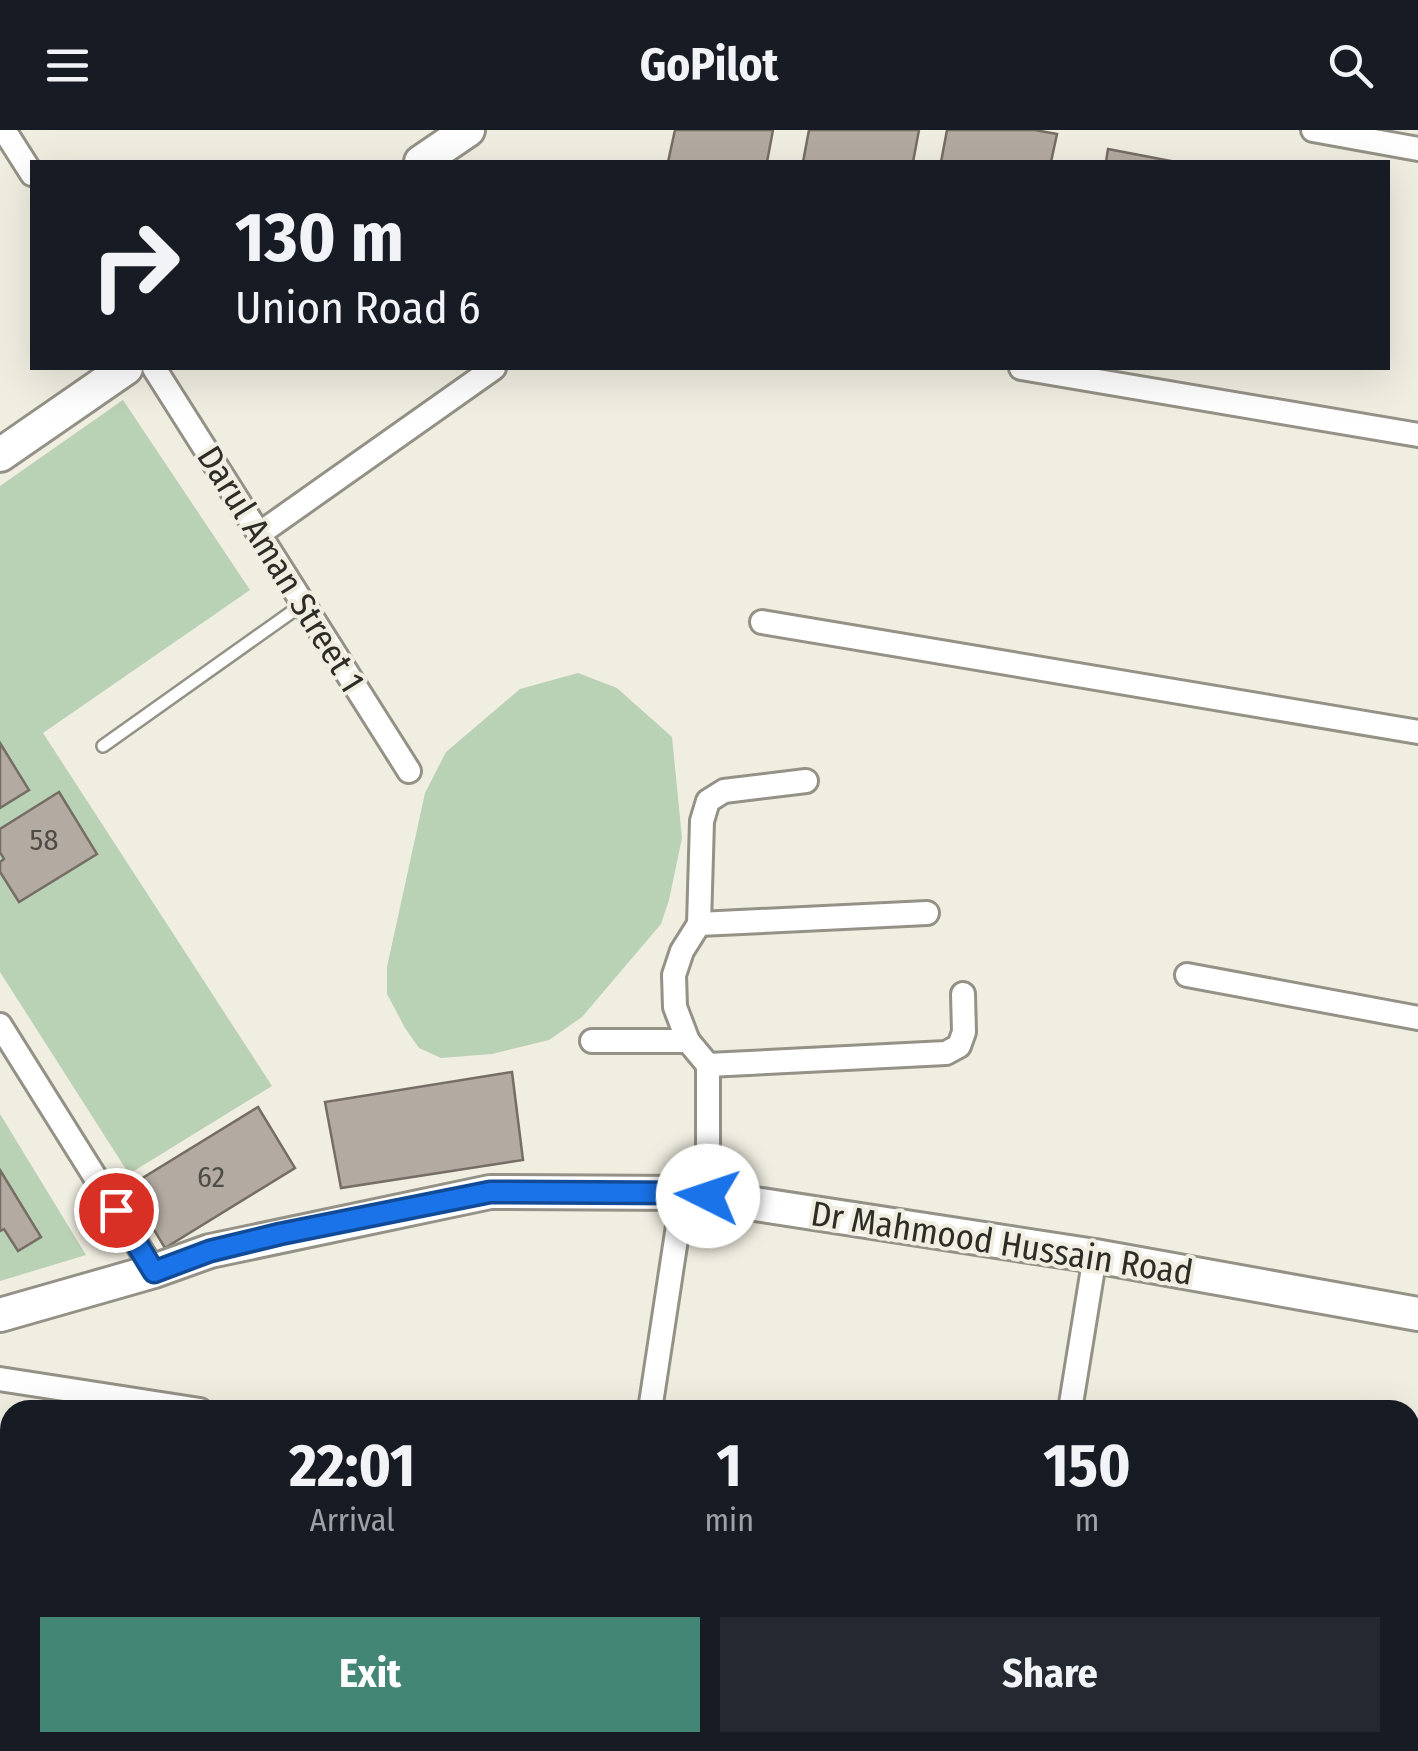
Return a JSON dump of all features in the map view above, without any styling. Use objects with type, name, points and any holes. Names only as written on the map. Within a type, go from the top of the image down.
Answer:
[{"type":"main road","points":[[424,160],[468,130]]},
{"type":"main road","points":[[0,456],[123,370]]},
{"type":"main road","name":"Dr Mahmood Hussain Road","points":[[0,1316],[154,1272],[210,1251],[490,1192],[695,1194],[1094,1256],[1418,1314]]},
{"type":"street","points":[[4,130],[30,171]]},
{"type":"street","points":[[1312,130],[1418,148]]},
{"type":"street","name":"Darul Aman Street 1","points":[[155,370],[409,771]]},
{"type":"street","points":[[259,534],[491,370]]},
{"type":"street","points":[[1032,370],[1418,435]]},
{"type":"street","points":[[762,622],[1418,732]]},
{"type":"street","points":[[652,1400],[695,1194],[708,1065],[688,1041],[675,1007],[674,975],[682,951],[699,924],[702,821],[708,801],[724,791],[806,781]]},
{"type":"street","points":[[699,924],[927,913]]},
{"type":"street","points":[[1188,975],[1418,1018]]},
{"type":"street","points":[[708,1065],[946,1053],[959,1046],[964,1032],[962,994]]},
{"type":"street","points":[[0,1025],[154,1272]]},
{"type":"street","points":[[592,1042],[688,1041]]},
{"type":"street","points":[[1072,1400],[1094,1256]]},
{"type":"street","points":[[0,1380],[133,1400]]},
{"type":"lane","points":[[103,746],[303,604]]},
{"type":"green space","points":[[123,400],[250,590],[43,733],[272,1086],[129,1174],[0,972],[0,486]]},
{"type":"green space","points":[[578,673],[617,688],[672,737],[682,838],[661,924],[582,1017],[549,1040],[492,1054],[441,1058],[419,1048],[387,994],[387,967],[425,793],[446,752],[520,689]]},
{"type":"green space","points":[[0,1114],[86,1255],[0,1281]]},
{"type":"building","points":[[675,130],[773,130],[767,160],[668,160]]},
{"type":"building","points":[[809,130],[919,130],[913,160],[803,160]]},
{"type":"building","points":[[947,130],[1035,130],[1057,134],[1051,160],[941,160]]},
{"type":"building","points":[[1108,149],[1166,160],[1106,160]]},
{"type":"building","points":[[0,743],[29,790],[0,808]]},
{"type":"building","points":[[59,792],[97,854],[19,902],[0,872],[4,859],[0,852],[0,829]]},
{"type":"building","points":[[512,1072],[523,1160],[341,1188],[325,1102]]},
{"type":"building","points":[[258,1107],[295,1168],[165,1248],[128,1187]]},
{"type":"building","points":[[0,1170],[41,1237],[18,1251],[4,1229],[0,1231]]},
{"type":"route","points":[[116,1210],[154,1272],[210,1251],[280,1234],[490,1192],[708,1196]]}]
